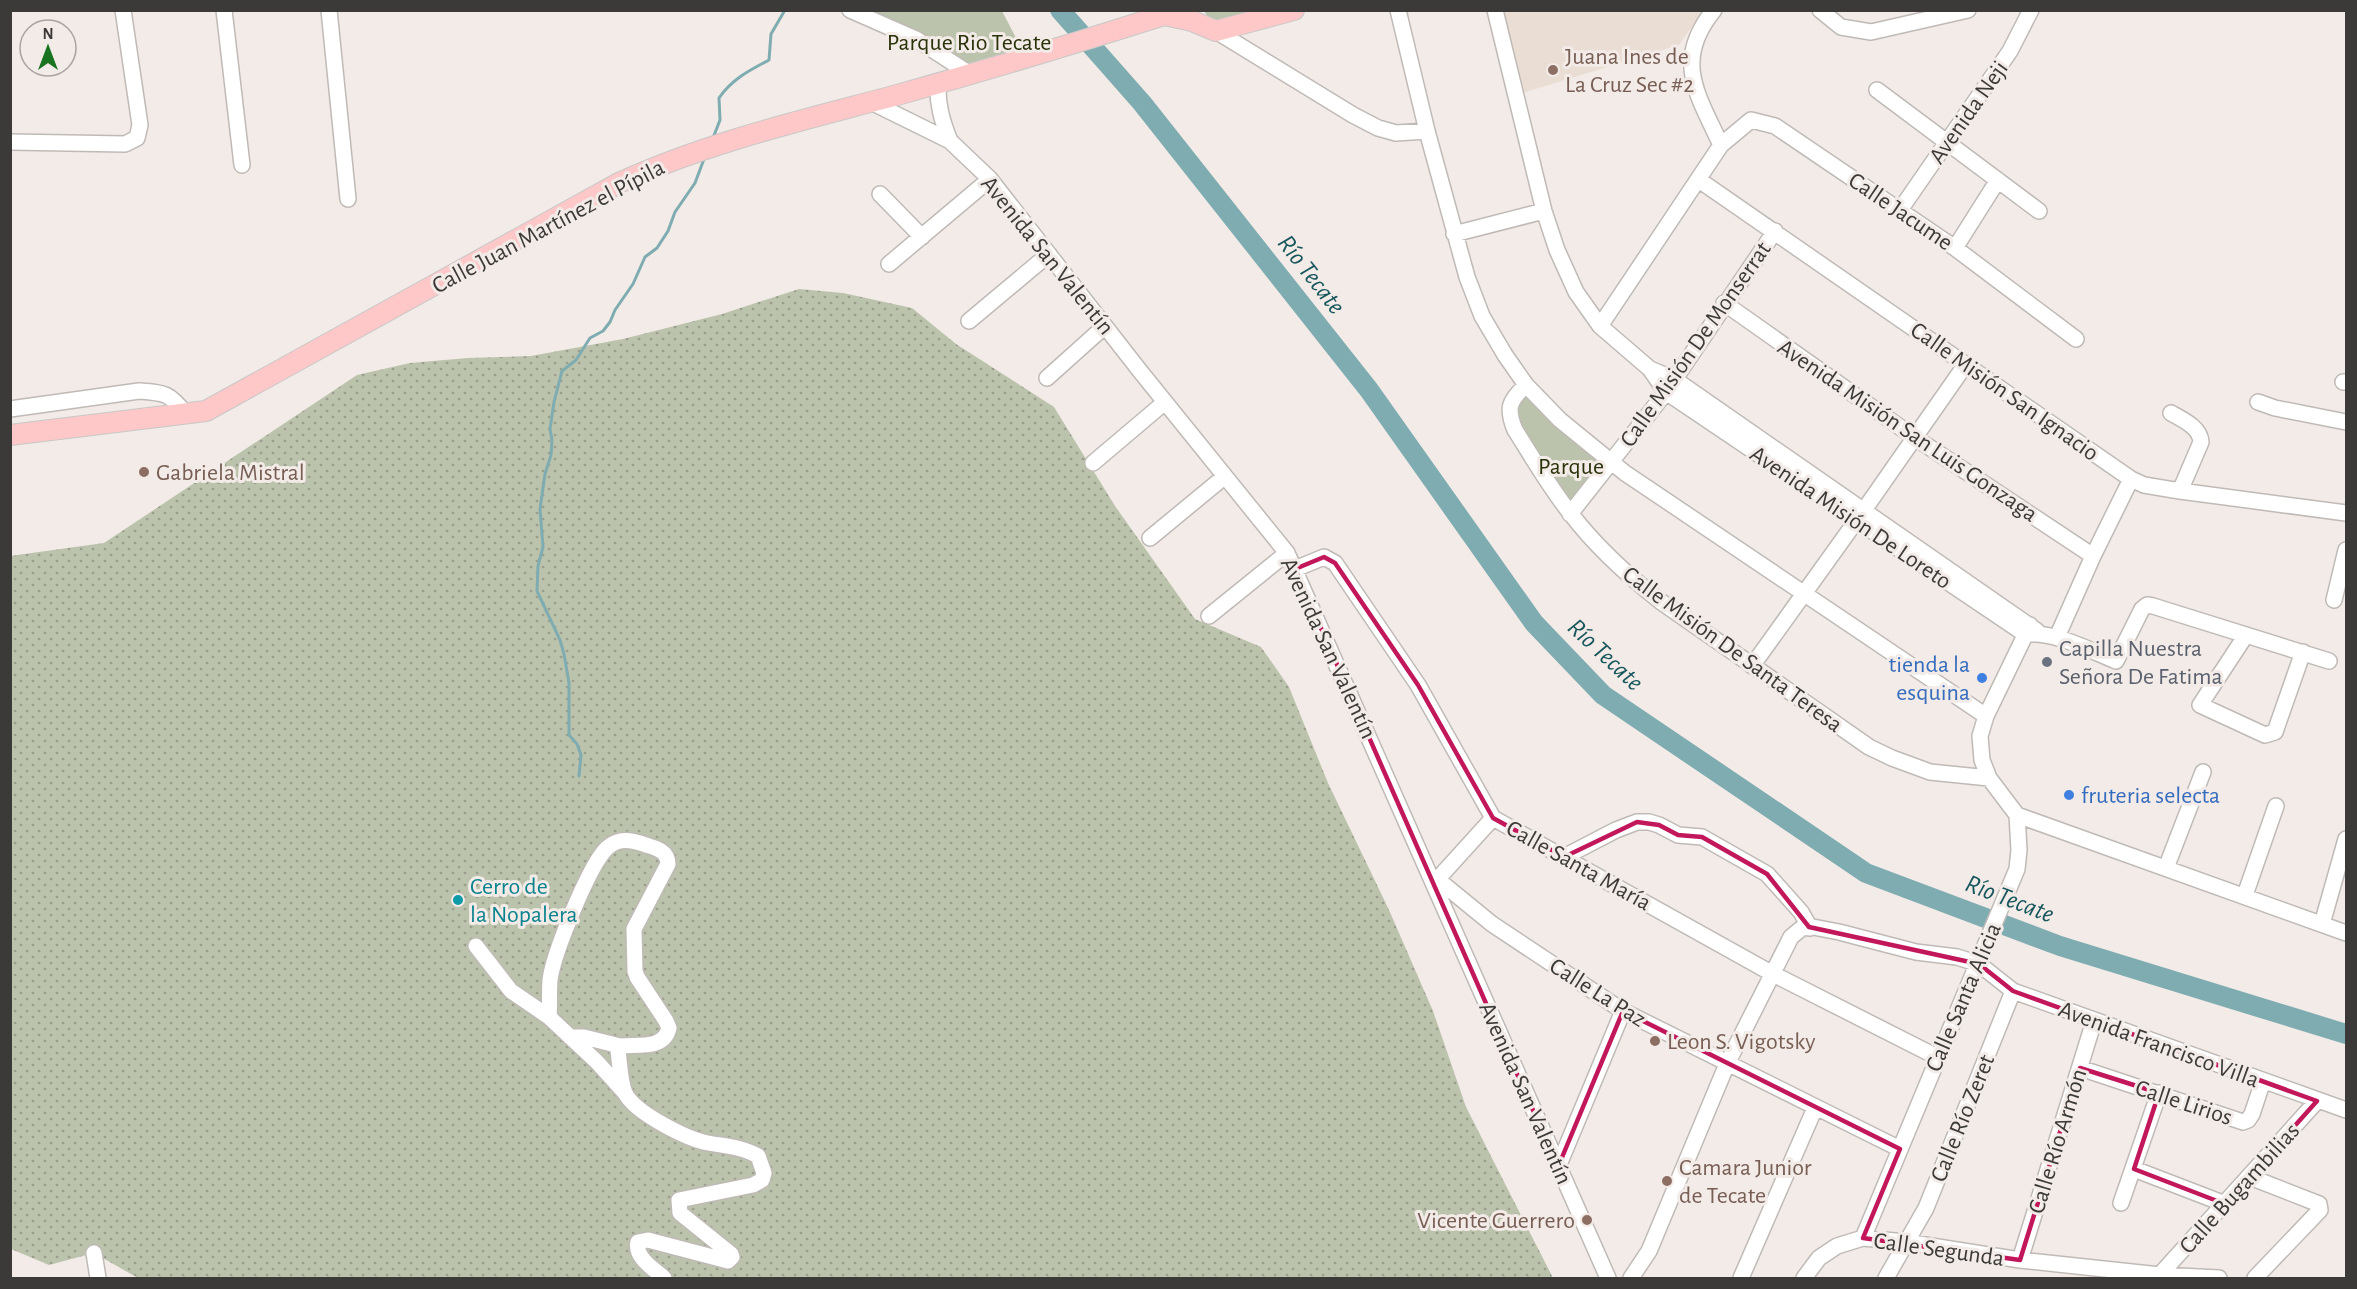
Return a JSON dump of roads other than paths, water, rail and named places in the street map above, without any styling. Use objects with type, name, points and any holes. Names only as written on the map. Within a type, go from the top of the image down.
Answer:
[{"type":"main road","points":[[1168,13],[1215,31],[1294,10]]},
{"type":"main road","name":"Calle Juan Martínez el Pípila","points":[[10,435],[206,411],[556,217],[657,166],[755,133],[970,74],[1168,13]]},
{"type":"street","points":[[10,142],[125,144],[137,138],[140,125],[123,10]]},
{"type":"street","points":[[224,10],[242,165]]},
{"type":"street","points":[[329,10],[348,199]]},
{"type":"street","points":[[850,10],[916,39],[970,74]]},
{"type":"street","points":[[1398,10],[1427,131],[1467,277],[1482,316],[1526,386],[1560,420],[1625,473],[1986,716]]},
{"type":"street","points":[[1495,10],[1544,211],[1557,250],[1576,292],[1600,326],[1670,385]]},
{"type":"street","points":[[1600,326],[1699,180],[1720,145],[1697,95],[1691,68],[1692,46],[1701,26],[1714,10]]},
{"type":"street","points":[[1820,10],[1840,27],[1871,32],[1968,10]]},
{"type":"street","name":"Avenida Neji","points":[[1900,210],[2010,51],[2031,10]]},
{"type":"street","points":[[1215,31],[1378,128],[1396,133],[1427,131]]},
{"type":"street","points":[[938,83],[937,101],[950,141]]},
{"type":"street","points":[[1877,90],[2039,211]]},
{"type":"street","name":"Avenida San Valentín","points":[[871,102],[950,141],[990,179],[1287,554],[1436,881],[1608,1278]]},
{"type":"street","name":"Calle Jacume","points":[[1720,145],[1751,120],[1775,126],[1955,248],[2076,339]]},
{"type":"street","points":[[889,264],[990,179]]},
{"type":"street","name":"Calle Misión San Ignacio","points":[[1699,180],[2131,479],[2144,485],[2180,491],[2346,513]]},
{"type":"street","points":[[1955,248],[1998,180]]},
{"type":"street","points":[[880,194],[922,237]]},
{"type":"street","points":[[1454,234],[1544,211]]},
{"type":"street","name":"Calle Misión De Monserrat","points":[[1570,514],[1670,385],[1775,231]]},
{"type":"street","points":[[969,321],[1049,254]]},
{"type":"street","name":"Avenida Misión San Luis Gonzaga","points":[[1724,303],[1914,437],[2093,556]]},
{"type":"street","points":[[1047,378],[1105,326]]},
{"type":"street","points":[[1752,666],[1966,364]]},
{"type":"street","name":"Avenida Misión De Loreto","points":[[1670,385],[2031,630],[2057,637],[2116,661],[2142,609],[2147,605],[2246,635]]},
{"type":"street","name":"Calle Misión De Santa Teresa","points":[[1526,386],[1515,396],[1510,405],[1510,418],[1521,440],[1570,514],[1604,553],[1631,579],[1869,747],[1930,772],[1989,778]]},
{"type":"street","points":[[10,409],[139,391],[160,392],[173,398],[186,414]]},
{"type":"street","points":[[1093,463],[1165,402]]},
{"type":"street","points":[[2258,402],[2275,408],[2346,422]]},
{"type":"street","points":[[2171,413],[2197,430],[2201,437],[2201,442],[2180,491]]},
{"type":"street","points":[[1149,538],[1224,477]]},
{"type":"street","points":[[2057,637],[2131,479]]},
{"type":"street","points":[[2334,600],[2346,550]]},
{"type":"street","points":[[1209,616],[1287,554]]},
{"type":"street","name":"Calle Santa María","points":[[1295,569],[1324,557],[1335,563],[1418,685],[1493,818],[1773,974],[1937,1057]]},
{"type":"street","points":[[2031,630],[1986,716],[1980,736],[1980,749],[1989,778],[2017,815],[2346,933]]},
{"type":"street","points":[[2303,652],[2275,732],[2265,735],[2202,707],[2201,702],[2246,635],[2303,652],[2329,661]]},
{"type":"street","points":[[2166,868],[2203,772]]},
{"type":"street","points":[[2245,895],[2277,806]]},
{"type":"street","name":"Calle Santa Alicia","points":[[1863,1238],[2017,869],[2019,850],[2017,815]]},
{"type":"street","points":[[1436,881],[1493,818]]},
{"type":"street","points":[[1564,857],[1616,830],[1637,822],[1659,825],[1678,835],[1702,837],[1767,874],[1801,912],[1810,928]]},
{"type":"street","points":[[549,1017],[550,978],[580,897],[598,859],[608,847],[627,839],[658,849],[668,858],[668,864],[635,925],[635,971],[642,987],[669,1028],[664,1040],[658,1043],[620,1046],[584,1037],[570,1037]]},
{"type":"street","points":[[2322,924],[2346,839]]},
{"type":"street","name":"Calle La Paz","points":[[1436,881],[1492,924],[1623,1011],[1900,1149]]},
{"type":"street","points":[[1631,1278],[1649,1251],[1727,1064],[1795,932],[1802,928],[1810,928],[1839,932],[1917,952],[1957,957],[1979,964]]},
{"type":"street","points":[[476,946],[511,991],[549,1017],[656,1120],[696,1140],[743,1149],[758,1156],[764,1173],[762,1180],[753,1185],[679,1200],[680,1213],[731,1254],[732,1257],[728,1261],[648,1240],[638,1242],[639,1255],[664,1278]]},
{"type":"street","name":"Avenida Francisco Villa","points":[[1979,964],[2013,991],[2094,1022],[2346,1110]]},
{"type":"street","name":"Calle Río Zeret","points":[[1886,1278],[1926,1208],[2013,991]]},
{"type":"street","points":[[1558,1167],[1623,1011]]},
{"type":"street","name":"Calle Río Armón","points":[[2020,1260],[2094,1022]]},
{"type":"street","points":[[620,1046],[618,1051],[626,1093]]},
{"type":"street","name":"Calle Lirios","points":[[2080,1068],[2243,1122],[2248,1120],[2252,1114],[2262,1081]]},
{"type":"street","points":[[2121,1203],[2159,1093]]},
{"type":"street","name":"Calle Bugambilias","points":[[2158,1277],[2317,1101]]},
{"type":"street","points":[[1741,1278],[1815,1108]]},
{"type":"street","points":[[2134,1169],[2225,1204]]},
{"type":"street","points":[[2250,1177],[2319,1204],[2320,1207],[2255,1278]]},
{"type":"street","name":"Calle Segunda","points":[[1804,1278],[1819,1257],[1837,1246],[1863,1238],[2158,1277]]},
{"type":"street","points":[[94,1253],[98,1278]]},
{"type":"street","name":"Calle Bugambilias","points":[[2158,1277],[2219,1278]]},
{"type":"waterway","points":[[713,138],[720,120],[719,98],[736,80],[769,60],[771,34],[785,10]]},
{"type":"waterway","name":"Río Tecate","points":[[1060,10],[1142,103],[1369,390],[1534,623],[1603,695],[1866,873],[2060,946],[2346,1034]]},
{"type":"waterway","points":[[579,776],[581,755],[577,744],[569,735],[569,683],[564,654],[560,640],[537,591],[538,566],[543,547],[540,509],[545,474],[551,455],[550,429],[554,402],[562,371],[576,360],[590,338],[603,331],[610,322],[615,310],[633,284],[645,257],[657,248],[668,231],[675,212],[695,183],[704,159]]},
{"type":"place","name":"Juana Ines de La Cruz Sec #2","points":[[1553,70]]},
{"type":"place","name":"Gabriela Mistral","points":[[144,472]]},
{"type":"place","name":"Capilla Nuestra Señora De Fatima","points":[[2047,662]]},
{"type":"place","name":"tienda la esquina","points":[[1982,678]]},
{"type":"place","name":"fruteria selecta","points":[[2069,795]]},
{"type":"place","name":"Cerro de la Nopalera","points":[[458,900]]},
{"type":"place","name":"Leon S. Vigotsky","points":[[1655,1041]]},
{"type":"place","name":"Camara Junior de Tecate","points":[[1667,1181]]},
{"type":"place","name":"Vicente Guerrero","points":[[1587,1220]]},
{"type":"park label","name":"Parque Rio Tecate","points":[[969,42]]},
{"type":"park label","name":"Parque","points":[[1571,466]]}]
